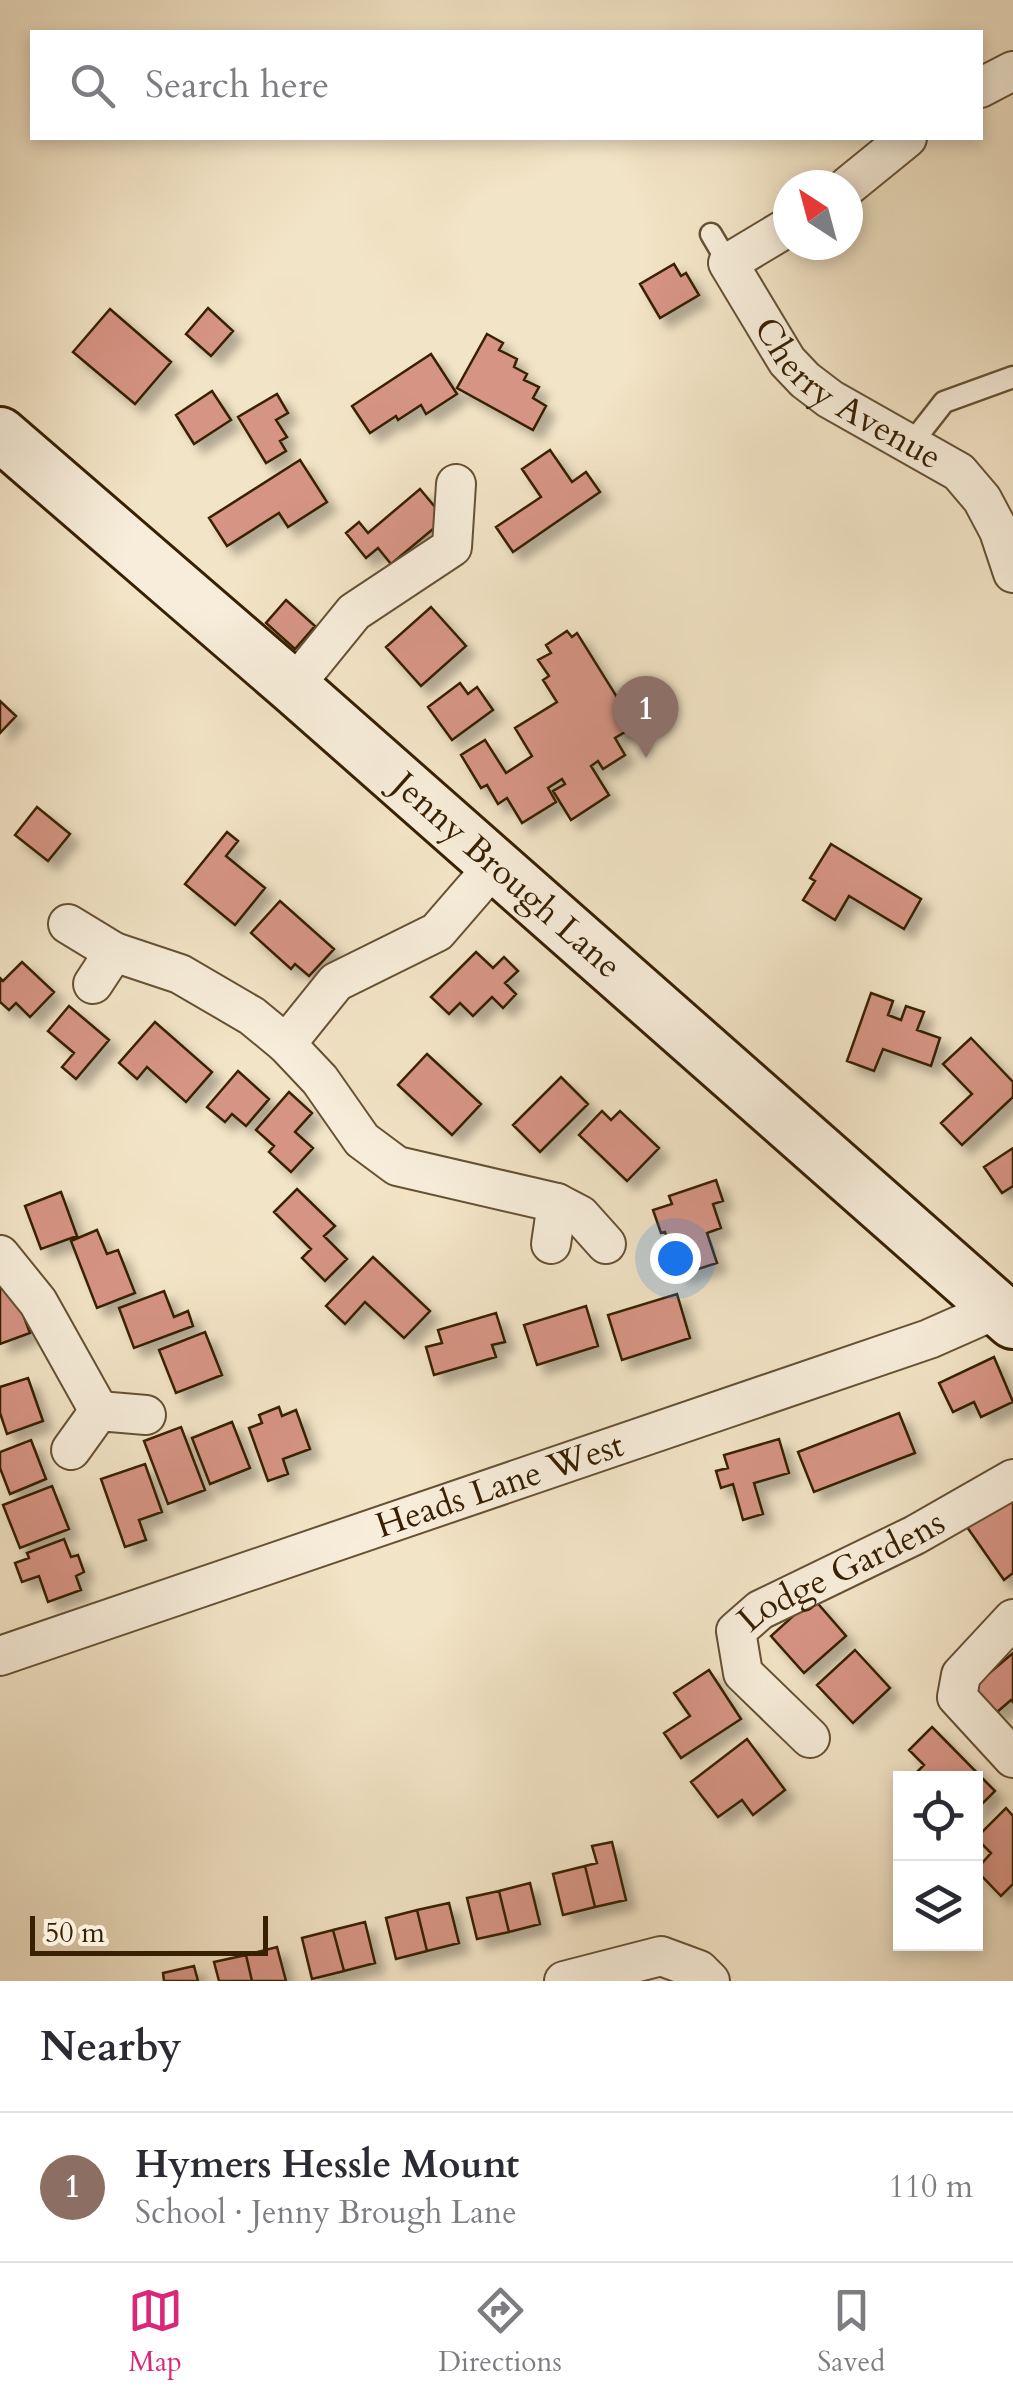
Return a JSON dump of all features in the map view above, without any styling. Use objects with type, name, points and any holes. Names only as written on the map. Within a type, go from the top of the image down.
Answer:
[{"type":"street","points":[[983,86],[1013,71]]},
{"type":"street","points":[[863,174],[905,140]]},
{"type":"street","name":"Cherry Avenue","points":[[773,232],[719,249],[786,362],[830,398],[960,472],[982,499],[1013,573]]},
{"type":"street","name":"Jenny Brough Lane","points":[[0,434],[293,687],[1005,1316]]},
{"type":"street","points":[[293,687],[354,612],[452,547],[456,484]]},
{"type":"street","points":[[286,1044],[336,982],[436,932],[495,865]]},
{"type":"street","points":[[68,924],[114,952],[180,974],[252,1016],[320,1080],[362,1140],[397,1166],[557,1203],[580,1215],[606,1244]]},
{"type":"street","points":[[93,984],[114,952]]},
{"type":"street","points":[[550,1244],[557,1203]]},
{"type":"street","points":[[0,1256],[38,1302],[99,1411]]},
{"type":"street","name":"Heads Lane West","points":[[0,1656],[1005,1316]]},
{"type":"street","points":[[99,1411],[146,1415]]},
{"type":"street","points":[[72,1450],[99,1411]]},
{"type":"street","name":"Lodge Gardens","points":[[810,1738],[744,1673],[736,1631],[760,1610],[915,1536],[1013,1479]]},
{"type":"street","points":[[1013,1618],[961,1675],[957,1697],[1013,1758]]},
{"type":"street","points":[[564,1981],[661,1956],[699,1970],[710,1981]]},
{"type":"lane","points":[[911,444],[944,402],[1013,377]]},
{"type":"building","points":[[674,264],[681,276],[686,273],[699,295],[660,318],[640,284]]},
{"type":"building","points":[[208,308],[233,331],[211,356],[186,334]]},
{"type":"building","points":[[110,309],[171,362],[135,404],[73,352]]},
{"type":"building","points":[[487,334],[503,343],[499,350],[517,359],[514,367],[527,374],[524,380],[539,387],[533,398],[546,406],[533,430],[457,388]]},
{"type":"building","points":[[431,354],[457,394],[426,414],[421,405],[370,433],[352,406]]},
{"type":"building","points":[[212,391],[231,420],[194,444],[176,415]]},
{"type":"building","points":[[277,394],[288,413],[276,420],[287,437],[280,441],[286,451],[266,463],[238,417]]},
{"type":"building","points":[[550,450],[572,482],[586,472],[600,492],[513,552],[496,527],[541,497],[522,469]]},
{"type":"building","points":[[300,460],[327,502],[288,527],[279,513],[227,546],[209,518]]},
{"type":"building","points":[[420,489],[445,519],[391,564],[378,548],[366,558],[346,533],[359,522],[368,533]]},
{"type":"building","points":[[286,600],[315,626],[295,649],[266,623]]},
{"type":"building","points":[[431,607],[466,646],[421,686],[386,647]]},
{"type":"building","points":[[567,631],[572,637],[577,633],[635,726],[615,738],[625,755],[603,769],[598,761],[591,766],[609,795],[571,820],[553,791],[565,784],[562,779],[548,788],[556,802],[522,823],[507,798],[498,804],[487,785],[481,788],[461,755],[485,740],[506,773],[532,756],[515,728],[557,702],[543,680],[549,676],[538,660],[551,653],[546,645]]},
{"type":"building","points":[[460,683],[468,694],[477,687],[493,710],[452,740],[428,707]]},
{"type":"building","points":[[0,701],[16,716],[0,733]]},
{"type":"building","points":[[37,807],[70,834],[48,861],[15,835]]},
{"type":"building","points":[[227,832],[238,841],[226,856],[265,888],[235,925],[185,884]]},
{"type":"building","points":[[831,844],[921,899],[904,929],[849,896],[835,920],[803,900],[815,881],[810,878]]},
{"type":"building","points":[[280,901],[334,949],[309,976],[295,964],[291,969],[251,933]]},
{"type":"building","points":[[476,952],[493,968],[504,957],[518,971],[505,983],[516,994],[503,1008],[492,997],[473,1016],[460,1003],[449,1014],[431,997]]},
{"type":"building","points":[[22,962],[54,992],[30,1017],[16,1003],[9,1010],[0,1002],[0,978],[3,981]]},
{"type":"building","points":[[871,993],[893,1001],[888,1015],[901,1020],[906,1006],[924,1012],[917,1030],[940,1038],[931,1066],[883,1049],[874,1071],[847,1061]]},
{"type":"building","points":[[69,1006],[109,1040],[76,1079],[62,1067],[74,1053],[48,1031]]},
{"type":"building","points":[[155,1022],[212,1072],[186,1102],[147,1067],[137,1079],[119,1063]]},
{"type":"building","points":[[971,1038],[1013,1082],[1013,1097],[962,1145],[941,1123],[972,1094],[943,1064]]},
{"type":"building","points":[[427,1054],[481,1104],[452,1135],[398,1085]]},
{"type":"building","points":[[238,1071],[269,1099],[246,1126],[232,1114],[225,1122],[207,1107]]},
{"type":"building","points":[[561,1077],[588,1104],[540,1152],[513,1125]]},
{"type":"building","points":[[289,1092],[312,1113],[295,1132],[313,1148],[291,1172],[269,1152],[274,1146],[256,1130]]},
{"type":"building","points":[[602,1111],[611,1120],[620,1111],[659,1148],[627,1181],[579,1135]]},
{"type":"building","points":[[1013,1148],[1013,1186],[1002,1193],[984,1167]]},
{"type":"building","points":[[716,1180],[723,1201],[713,1204],[721,1228],[707,1233],[717,1263],[680,1275],[653,1210],[672,1204],[669,1196]]},
{"type":"building","points":[[297,1189],[335,1226],[324,1236],[347,1259],[325,1281],[302,1258],[311,1249],[274,1212]]},
{"type":"building","points":[[61,1192],[77,1236],[41,1249],[25,1206]]},
{"type":"building","points":[[97,1230],[107,1254],[118,1250],[135,1293],[97,1308],[71,1241]]},
{"type":"building","points":[[373,1257],[430,1311],[404,1338],[365,1302],[345,1324],[326,1306]]},
{"type":"building","points":[[12,1285],[30,1333],[0,1344],[0,1289]]},
{"type":"building","points":[[164,1291],[174,1317],[188,1311],[193,1326],[134,1348],[119,1308]]},
{"type":"building","points":[[677,1294],[690,1338],[622,1360],[608,1315]]},
{"type":"building","points":[[586,1306],[598,1346],[537,1365],[524,1325]]},
{"type":"building","points":[[496,1313],[505,1342],[492,1345],[496,1357],[434,1375],[426,1347],[442,1343],[438,1330]]},
{"type":"building","points":[[205,1332],[222,1375],[176,1393],[159,1350]]},
{"type":"building","points":[[994,1357],[1013,1402],[981,1417],[974,1402],[953,1412],[939,1383]]},
{"type":"building","points":[[28,1378],[43,1421],[7,1434],[0,1413],[0,1387]]},
{"type":"building","points":[[279,1407],[282,1416],[296,1410],[310,1449],[283,1459],[288,1474],[268,1481],[249,1428],[262,1423],[259,1415]]},
{"type":"building","points":[[899,1413],[915,1453],[814,1492],[798,1452]]},
{"type":"building","points":[[232,1422],[250,1468],[210,1484],[192,1438]]},
{"type":"building","points":[[181,1427],[205,1490],[168,1504],[144,1441]]},
{"type":"building","points":[[779,1439],[789,1473],[754,1483],[763,1514],[743,1520],[733,1484],[721,1488],[716,1471],[728,1468],[724,1455]]},
{"type":"building","points":[[31,1440],[46,1479],[10,1494],[0,1468],[0,1452]]},
{"type":"building","points":[[145,1464],[162,1512],[139,1520],[146,1540],[125,1547],[101,1479]]},
{"type":"building","points":[[52,1486],[69,1529],[20,1548],[3,1505]]},
{"type":"building","points":[[1013,1495],[1013,1573],[1004,1580],[967,1527]]},
{"type":"building","points":[[64,1539],[71,1557],[78,1555],[84,1572],[76,1576],[81,1590],[48,1602],[39,1576],[22,1582],[15,1563],[29,1558],[27,1553]]},
{"type":"building","points":[[813,1598],[846,1636],[804,1673],[771,1636]]},
{"type":"building","points":[[855,1650],[890,1688],[853,1723],[817,1685]]},
{"type":"building","points":[[1013,1653],[1013,1702],[996,1713],[973,1687]]},
{"type":"building","points":[[709,1670],[741,1719],[681,1758],[664,1733],[690,1716],[674,1693]]},
{"type":"building","points":[[932,1727],[975,1771],[918,1771],[924,1765],[909,1750]]},
{"type":"building","points":[[747,1739],[785,1790],[753,1815],[742,1800],[718,1817],[691,1782]]},
{"type":"building","points":[[983,1779],[995,1791],[983,1803]]},
{"type":"building","points":[[1006,1808],[1013,1816],[1013,1884],[1001,1896],[983,1877],[983,1862],[991,1853],[983,1845],[983,1831]]},
{"type":"building","points":[[612,1842],[626,1900],[595,1907],[585,1866],[597,1863],[592,1846]]},
{"type":"building","points":[[585,1866],[595,1907],[563,1915],[553,1874]]},
{"type":"building","points":[[530,1883],[540,1924],[509,1932],[499,1891]]},
{"type":"building","points":[[499,1891],[509,1932],[477,1939],[467,1898]]},
{"type":"building","points":[[449,1903],[459,1943],[427,1951],[417,1910]]},
{"type":"building","points":[[417,1910],[427,1951],[396,1959],[386,1918]]},
{"type":"building","points":[[365,1922],[375,1963],[344,1971],[333,1930]]},
{"type":"building","points":[[333,1930],[344,1971],[312,1979],[302,1938]]},
{"type":"building","points":[[277,1947],[286,1981],[252,1981],[246,1955]]},
{"type":"building","points":[[246,1955],[252,1981],[219,1981],[214,1962]]},
{"type":"building","points":[[194,1966],[198,1981],[164,1981],[163,1973]]},
{"type":"place","name":"Hymers Hessle Mount","points":[[646,758]]}]
